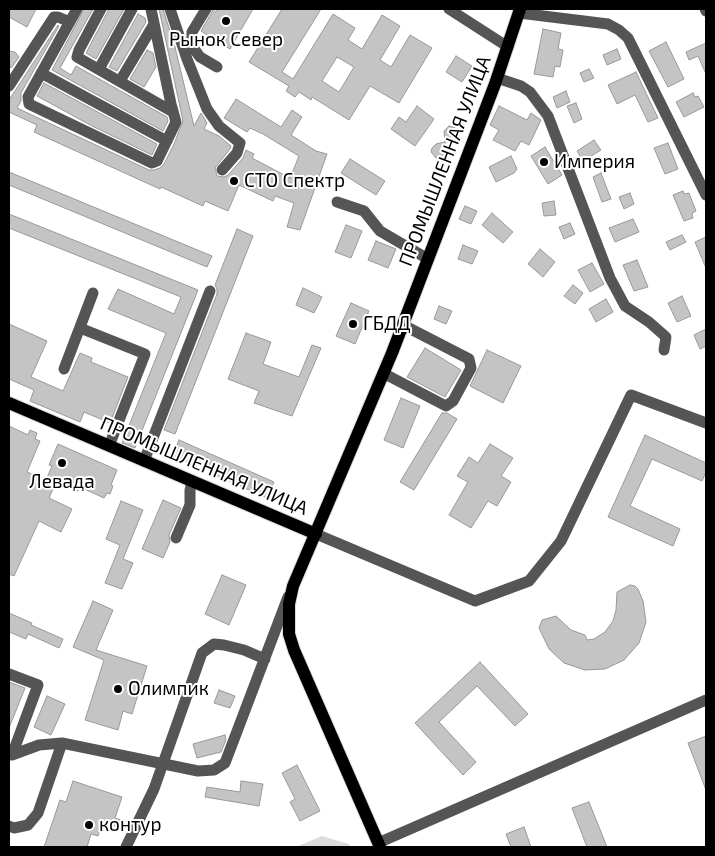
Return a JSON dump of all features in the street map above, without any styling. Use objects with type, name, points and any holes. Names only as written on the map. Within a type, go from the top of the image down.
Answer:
[{"type":"main road","name":"ПРОМЫШЛЕННАЯ УЛИЦА","points":[[9,403],[316,534],[403,325],[497,78],[520,11]]},
{"type":"main road","points":[[316,534],[293,586],[289,604],[289,634],[294,650],[379,845]]},
{"type":"street","points":[[77,9],[28,97],[29,104],[152,163],[157,161],[176,122],[151,9]]},
{"type":"street","points":[[101,9],[78,50],[77,57],[173,112]]},
{"type":"street","points":[[99,69],[132,9]]},
{"type":"street","points":[[170,9],[184,51],[207,108],[219,126],[240,143],[237,153],[222,170]]},
{"type":"street","points":[[206,9],[192,32],[192,46],[200,57],[217,67]]},
{"type":"street","points":[[449,9],[508,47]]},
{"type":"street","points":[[520,11],[608,24],[628,38],[706,195]]},
{"type":"street","points":[[9,86],[54,17],[70,22]]},
{"type":"street","points":[[120,81],[154,24]]},
{"type":"street","points":[[41,73],[167,141]]},
{"type":"street","points":[[497,78],[521,86],[530,92],[548,116],[610,278],[625,306],[649,322],[666,337],[664,350]]},
{"type":"street","points":[[337,202],[364,211],[380,232],[428,259]]},
{"type":"street","points":[[144,461],[210,291]]},
{"type":"street","points":[[64,369],[94,293]]},
{"type":"street","points":[[383,373],[446,406],[453,401],[471,368],[469,359],[403,325]]},
{"type":"street","points":[[80,328],[145,354],[108,446]]},
{"type":"street","points":[[316,534],[476,601],[529,582],[561,541],[631,395],[706,423]]},
{"type":"street","points":[[176,538],[190,505],[192,482]]},
{"type":"street","points":[[9,674],[38,685],[12,755],[39,745],[62,743],[164,764],[198,770],[214,770],[224,763],[293,586]]},
{"type":"street","points":[[273,636],[288,643],[294,650]]},
{"type":"street","points":[[126,847],[148,804],[164,764],[202,653],[214,644],[244,650],[265,659]]},
{"type":"street","points":[[379,845],[706,700]]},
{"type":"street","points":[[9,826],[14,828],[28,825],[38,813],[62,743]]},
{"type":"shaded area","points":[[322,836],[349,844],[350,847],[296,847]]},
{"type":"building","points":[[9,9],[36,9],[27,27],[9,17]]},
{"type":"building","points":[[84,9],[93,9],[60,68],[71,75],[76,66],[167,117],[168,121],[163,131],[52,70]]},
{"type":"building","points":[[109,9],[124,9],[96,59],[86,53]]},
{"type":"building","points":[[159,9],[163,9],[175,47],[194,126],[201,113],[207,123],[204,129],[219,136],[231,146],[215,168],[217,176],[224,177],[228,175],[243,158],[246,150],[254,154],[252,158],[290,178],[299,156],[263,134],[250,128],[247,132],[224,118],[236,99],[281,127],[292,110],[302,117],[291,135],[316,151],[327,154],[300,230],[287,227],[294,203],[275,196],[273,201],[239,185],[228,211],[205,201],[203,206],[161,187],[160,189],[34,132],[37,125],[9,112],[9,100],[58,25],[21,93],[21,101],[17,108],[149,170],[160,168],[174,144],[183,121]]},
{"type":"building","name":"Рынок Север","points":[[218,9],[253,9],[230,49],[201,31],[213,10],[216,12]]},
{"type":"building","points":[[282,9],[321,9],[282,72],[293,79],[333,14],[355,28],[348,40],[362,49],[382,15],[400,26],[380,60],[391,67],[410,35],[432,48],[399,103],[370,86],[349,120],[312,97],[311,100],[299,92],[295,97],[286,91],[289,86],[249,62]],"holes":[[[337,57],[354,67],[339,92],[322,81]]]},
{"type":"building","points":[[138,14],[145,18],[146,22],[117,71],[109,67]]},
{"type":"building","points":[[543,29],[561,33],[558,49],[563,50],[560,67],[555,66],[553,77],[534,74]]},
{"type":"building","points":[[666,42],[684,79],[668,87],[649,51]]},
{"type":"building","points":[[706,43],[706,74],[698,56],[689,60],[686,52]]},
{"type":"building","points":[[617,49],[621,59],[607,65],[603,55]]},
{"type":"building","points":[[147,50],[153,53],[156,67],[144,87],[130,79]]},
{"type":"building","points":[[9,51],[15,52],[19,57],[12,67],[9,68]]},
{"type":"building","points":[[456,56],[472,66],[462,82],[446,72]]},
{"type":"building","points":[[589,69],[594,78],[584,82],[580,73]]},
{"type":"building","points":[[636,72],[658,118],[648,122],[635,95],[617,104],[608,85]]},
{"type":"building","points":[[44,83],[157,144],[152,155],[92,126],[37,96]]},
{"type":"building","points":[[566,91],[570,102],[557,108],[553,97]]},
{"type":"building","points":[[693,93],[695,97],[698,96],[704,107],[684,117],[676,102]]},
{"type":"building","points":[[576,103],[582,119],[574,123],[567,106]]},
{"type":"building","points":[[417,106],[434,119],[415,146],[391,129],[399,117],[406,122]]},
{"type":"building","points":[[499,106],[527,120],[531,113],[541,120],[529,145],[521,141],[515,151],[493,140],[499,130],[490,125]]},
{"type":"building","points":[[449,126],[456,128],[458,135],[454,141],[445,142],[444,131]]},
{"type":"building","points":[[594,140],[601,150],[583,161],[577,151]]},
{"type":"building","points":[[445,142],[445,156],[436,158],[431,152],[432,148],[436,144]]},
{"type":"building","points":[[668,143],[678,169],[665,174],[654,148]]},
{"type":"building","points":[[545,147],[562,175],[548,184],[531,156]]},
{"type":"building","points":[[511,156],[517,169],[514,173],[496,182],[489,167]]},
{"type":"building","points":[[350,159],[385,181],[376,195],[341,173]]},
{"type":"building","points":[[9,172],[212,256],[207,267],[9,185]]},
{"type":"building","points":[[601,173],[611,199],[602,202],[593,177]]},
{"type":"building","points":[[683,191],[684,194],[689,193],[696,211],[692,213],[693,218],[684,221],[673,195]]},
{"type":"building","points":[[630,193],[634,204],[624,209],[619,197]]},
{"type":"building","points":[[554,201],[556,215],[544,216],[542,203]]},
{"type":"building","points":[[465,206],[477,211],[471,224],[459,219]]},
{"type":"building","points":[[492,213],[513,232],[503,243],[482,225]]},
{"type":"building","points":[[9,214],[198,290],[135,448],[122,443],[166,333],[108,309],[118,289],[174,314],[181,297],[9,228]]},
{"type":"building","points":[[633,219],[639,232],[615,242],[609,228]]},
{"type":"building","points":[[570,223],[575,234],[564,239],[559,227]]},
{"type":"building","points":[[346,225],[362,231],[351,258],[335,252]]},
{"type":"building","points":[[237,229],[253,236],[175,434],[164,430],[217,294],[215,285]]},
{"type":"building","points":[[682,235],[686,242],[670,250],[666,242]]},
{"type":"building","points":[[706,237],[706,268],[695,242]]},
{"type":"building","points":[[376,241],[396,249],[388,268],[368,260]]},
{"type":"building","points":[[463,245],[478,251],[472,264],[458,259]]},
{"type":"building","points":[[540,249],[555,262],[543,277],[528,264]]},
{"type":"building","points":[[637,260],[648,287],[634,291],[623,265]]},
{"type":"building","points":[[592,263],[604,284],[590,292],[578,270]]},
{"type":"building","points":[[573,285],[583,293],[575,304],[564,296]]},
{"type":"building","points":[[303,288],[322,297],[314,313],[296,305]]},
{"type":"building","points":[[682,296],[691,316],[677,322],[668,303]]},
{"type":"building","points":[[606,299],[613,312],[596,322],[589,309]]},
{"type":"building","name":"ГБДД","points":[[351,303],[369,311],[355,344],[336,336]]},
{"type":"building","points":[[439,306],[452,311],[446,324],[434,319]]},
{"type":"building","points":[[9,324],[47,341],[31,377],[63,391],[80,353],[92,358],[91,362],[128,377],[110,423],[84,412],[80,422],[30,401],[34,390],[9,379]]},
{"type":"building","points":[[706,329],[706,346],[700,349],[694,335]]},
{"type":"building","points":[[246,333],[271,342],[263,364],[299,377],[312,345],[321,348],[292,416],[254,403],[259,391],[228,379]]},
{"type":"building","points":[[425,348],[461,370],[445,397],[407,377]]},
{"type":"building","points":[[487,350],[521,366],[503,403],[470,386]]},
{"type":"building","points":[[401,398],[420,406],[403,448],[384,440]]},
{"type":"building","points":[[442,413],[447,413],[457,419],[414,490],[400,482]]},
{"type":"building","points":[[9,426],[28,435],[30,430],[37,433],[35,439],[40,441],[27,472],[46,480],[52,466],[49,465],[58,444],[117,470],[111,485],[113,486],[110,494],[107,493],[104,498],[80,487],[78,491],[71,488],[73,484],[58,478],[49,498],[72,509],[61,532],[39,521],[14,576],[9,574]]},
{"type":"building","points":[[645,435],[706,463],[706,472],[702,481],[652,459],[630,506],[680,529],[673,546],[608,517]]},
{"type":"building","points":[[179,440],[274,482],[267,498],[211,473],[208,457],[193,465],[172,456]]},
{"type":"building","points":[[490,444],[513,458],[501,476],[511,482],[497,506],[488,501],[471,528],[449,515],[468,482],[457,476],[469,457],[478,463]]},
{"type":"building","points":[[163,500],[181,508],[169,535],[170,542],[163,558],[142,549]]},
{"type":"building","points":[[121,501],[143,510],[123,559],[133,563],[122,589],[105,583],[120,545],[106,539]]},
{"type":"building","points":[[222,575],[246,585],[229,625],[205,614]]},
{"type":"building","points":[[630,585],[638,589],[643,601],[646,622],[639,643],[624,660],[605,669],[585,670],[564,663],[549,649],[539,628],[542,620],[556,616],[571,630],[585,635],[587,640],[594,639],[605,632],[613,621],[617,592]]},
{"type":"building","name":"Олимпик","points":[[93,601],[113,610],[96,650],[147,666],[132,714],[123,711],[118,730],[85,720],[104,660],[73,647]]},
{"type":"building","points":[[9,613],[63,639],[59,648],[28,634],[26,639],[9,632]]},
{"type":"building","points":[[480,662],[528,714],[515,726],[477,686],[439,722],[476,762],[463,775],[415,723]]},
{"type":"building","points":[[9,682],[25,688],[9,728]]},
{"type":"building","points":[[219,690],[235,696],[230,708],[214,703]]},
{"type":"building","points":[[47,696],[65,704],[51,735],[34,727]]},
{"type":"building","points":[[225,735],[226,740],[221,752],[197,758],[193,744]]},
{"type":"building","points":[[706,736],[706,790],[688,743]]},
{"type":"building","points":[[297,765],[320,811],[300,821],[290,802],[295,799],[282,773]]},
{"type":"building","points":[[73,781],[122,797],[115,818],[124,821],[121,828],[103,822],[98,836],[91,834],[87,847],[44,847],[60,800],[66,802]]},
{"type":"building","points":[[241,781],[263,784],[259,806],[205,797],[207,787],[240,792]]},
{"type":"building","points":[[589,802],[607,847],[587,847],[572,808]]},
{"type":"building","points":[[524,827],[531,847],[511,847],[506,834]]},
{"type":"place","name":"Рынок Север","points":[[226,21]]},
{"type":"place","name":"Империя","points":[[544,162]]},
{"type":"place","name":"СТО Спектр","points":[[234,181]]},
{"type":"place","name":"ГБДД","points":[[353,324]]},
{"type":"place","name":"Левада","points":[[62,463]]},
{"type":"place","name":"Олимпик","points":[[118,689]]},
{"type":"place","name":"контур","points":[[89,825]]}]
